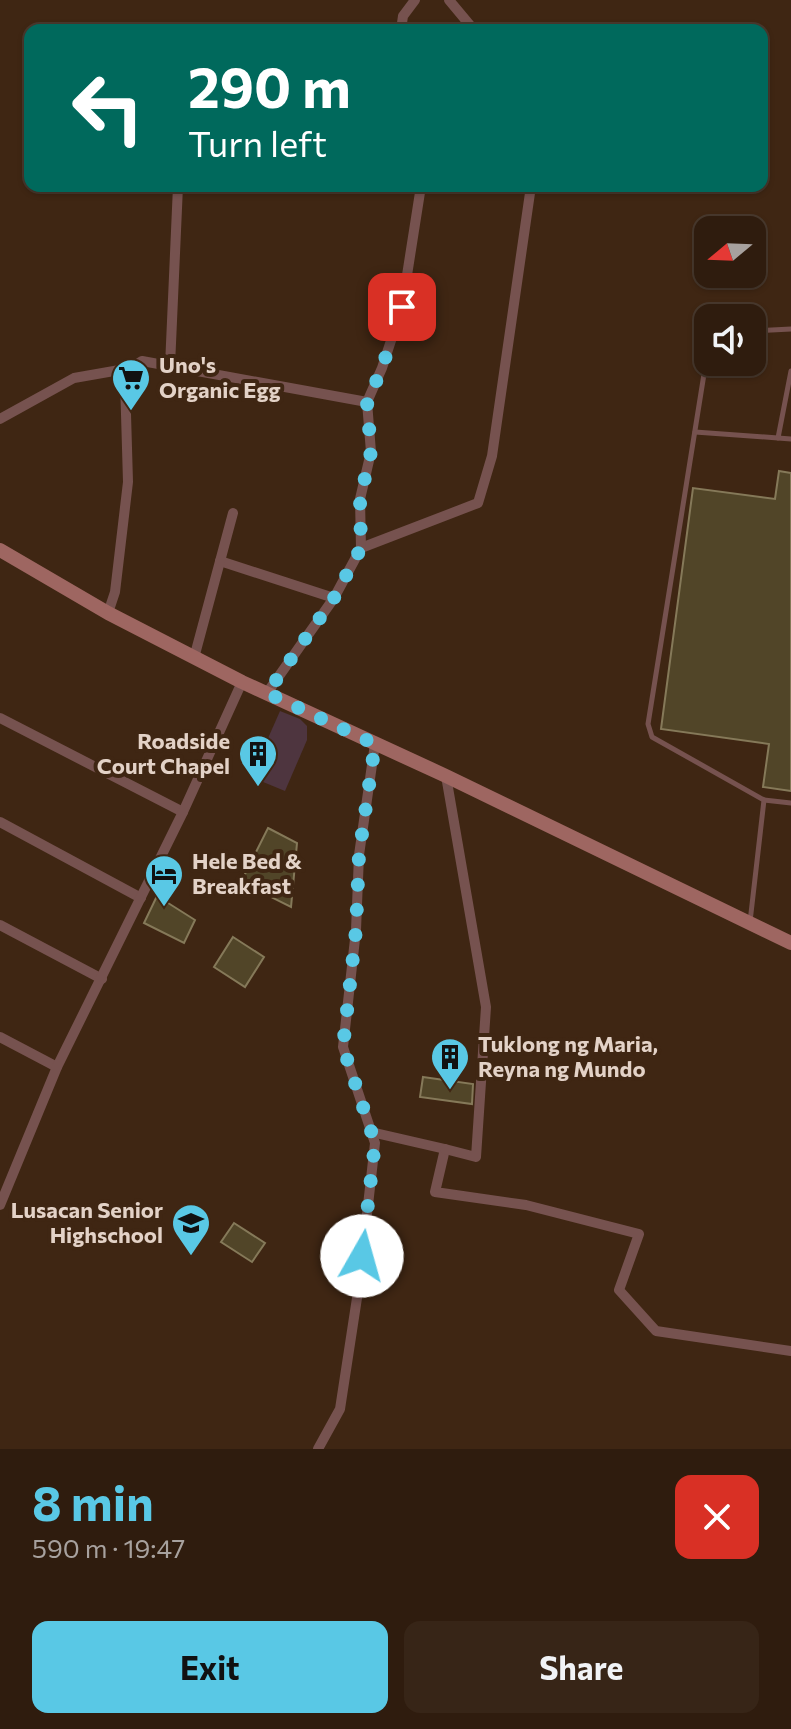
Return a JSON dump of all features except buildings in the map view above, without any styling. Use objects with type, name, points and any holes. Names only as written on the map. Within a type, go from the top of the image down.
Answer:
[{"type":"street","points":[[402,24],[403,16],[415,0]]},
{"type":"street","points":[[449,0],[469,24]]},
{"type":"street","points":[[170,366],[178,192]]},
{"type":"street","points":[[267,693],[334,598],[361,548],[360,499],[371,452],[367,402],[402,307],[420,192]]},
{"type":"street","points":[[361,548],[478,503],[492,456],[530,192]]},
{"type":"street","points":[[0,419],[74,378],[131,368],[142,361],[367,402]]},
{"type":"street","points":[[108,613],[115,592],[128,482],[125,380],[131,368]]},
{"type":"street","points":[[194,658],[233,513]]},
{"type":"street","points":[[0,550],[108,613],[242,682],[446,776],[791,943]]},
{"type":"street","points":[[220,561],[334,598]]},
{"type":"street","points":[[0,1205],[57,1067],[183,812],[242,682]]},
{"type":"street","points":[[0,718],[183,812]]},
{"type":"street","points":[[318,1449],[340,1409],[359,1285],[375,1143],[343,1047],[356,930],[359,855],[375,744]]},
{"type":"street","points":[[371,1132],[476,1157],[486,1007],[446,776]]},
{"type":"street","points":[[0,822],[141,898]]},
{"type":"street","points":[[0,925],[102,979]]},
{"type":"street","points":[[0,1037],[57,1067]]},
{"type":"street","points":[[445,1149],[435,1192],[526,1205],[639,1234],[619,1290],[656,1331],[791,1351]]},
{"type":"lane","points":[[766,330],[791,329]]},
{"type":"lane","points":[[778,438],[791,371]]},
{"type":"lane","points":[[704,376],[648,724],[652,737],[764,800],[791,803]]},
{"type":"lane","points":[[695,432],[791,439]]},
{"type":"lane","points":[[750,923],[764,800]]},
{"type":"shaded area","points":[[280,711],[300,719],[307,726],[307,740],[285,791],[251,777]]},
{"type":"place","name":"Uno's Organic Egg","points":[[131,412]]},
{"type":"place","name":"Roadside Court Chapel","points":[[258,788]]},
{"type":"place","name":"Hele Bed & Breakfast","points":[[164,908]]},
{"type":"place","name":"Tuklong ng Maria, Reyna ng Mundo","points":[[450,1091]]},
{"type":"place","name":"Lusacan Senior Highschool","points":[[191,1257]]},
{"type":"route","points":[[362,1256],[375,1143],[343,1047],[356,930],[359,855],[375,744],[267,693],[334,598],[361,548],[360,499],[371,452],[367,402],[402,307]]}]
